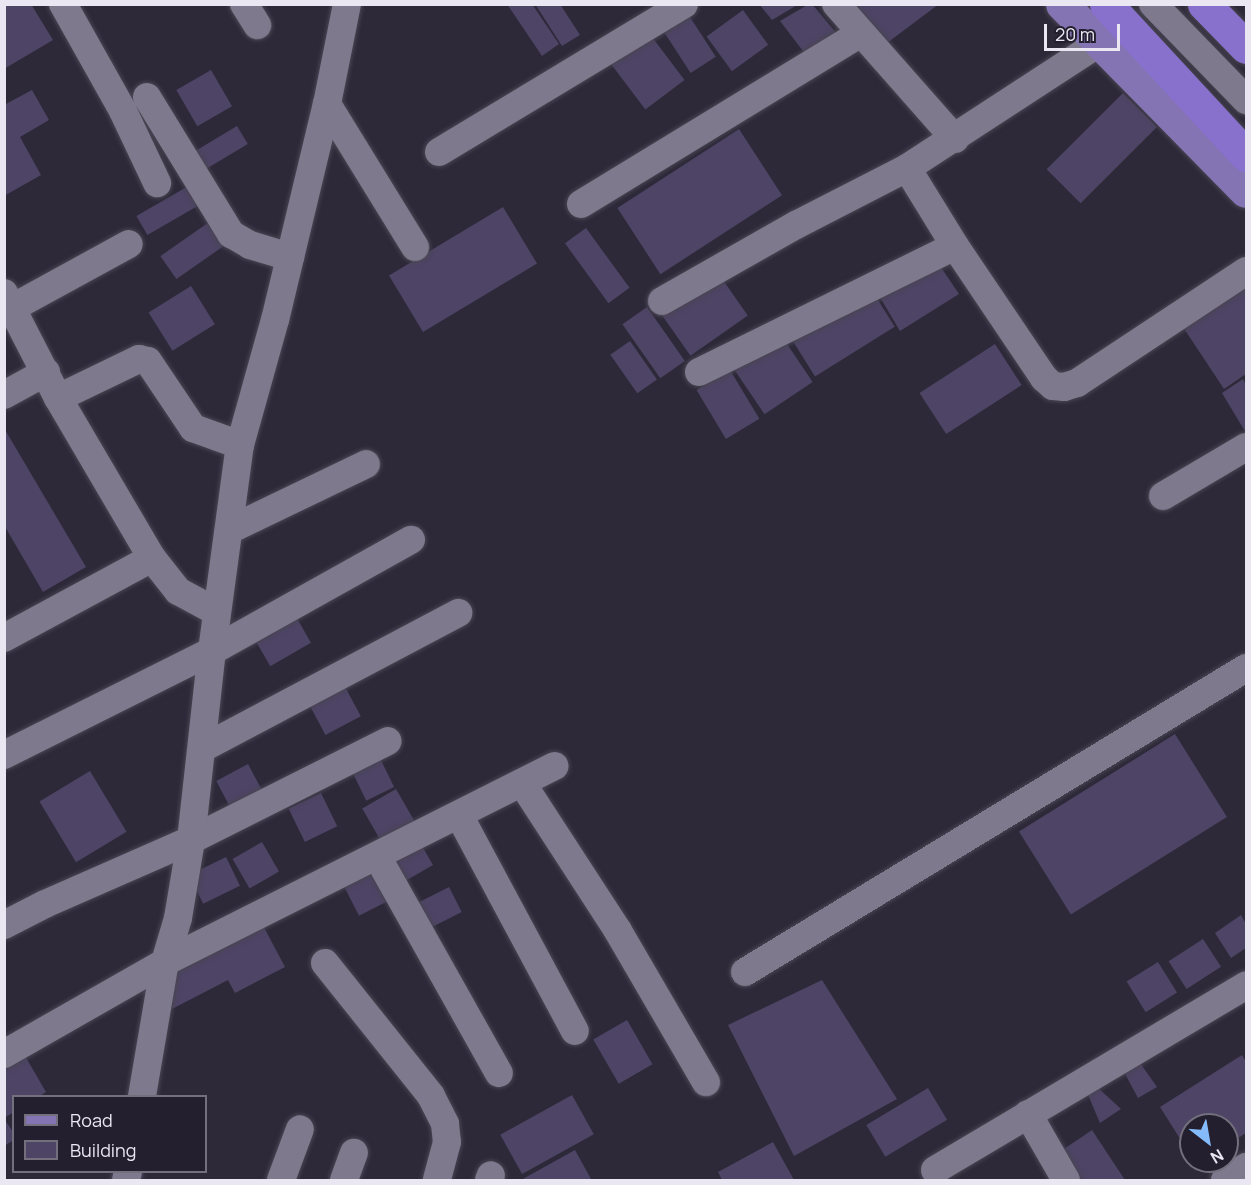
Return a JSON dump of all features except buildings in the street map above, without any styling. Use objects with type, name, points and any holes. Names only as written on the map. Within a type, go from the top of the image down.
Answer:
[{"type":"highway","points":[[1106,4],[1246,155]]},
{"type":"highway","points":[[1204,4],[1246,47]]},
{"type":"main road","points":[[1062,4],[1246,191]]},
{"type":"street","points":[[63,4],[123,111],[157,183]]},
{"type":"street","points":[[142,1095],[165,962],[178,918],[191,840],[212,651],[240,445],[290,257],[327,104],[347,4]]},
{"type":"street","points":[[439,152],[684,4]]},
{"type":"street","points":[[836,4],[955,139]]},
{"type":"street","points":[[1153,4],[1246,100]]},
{"type":"street","points":[[581,204],[861,33]]},
{"type":"street","points":[[662,301],[796,225],[907,168],[955,139],[1099,43]]},
{"type":"street","points":[[147,97],[231,234],[250,246],[290,257]]},
{"type":"street","points":[[327,104],[415,246]]},
{"type":"street","points":[[907,168],[955,246],[1044,378],[1053,386],[1064,387],[1077,383],[1246,271]]},
{"type":"street","points":[[129,244],[8,300],[58,398],[152,558],[178,591],[217,612]]},
{"type":"street","points":[[699,372],[955,246]]},
{"type":"street","points":[[58,398],[139,359],[148,361],[193,428],[240,445]]},
{"type":"street","points":[[4,395],[46,372]]},
{"type":"street","points":[[1163,496],[1246,447]]},
{"type":"street","points":[[229,530],[366,464]]},
{"type":"street","points":[[4,755],[212,651],[411,540]]},
{"type":"street","points":[[4,638],[152,558]]},
{"type":"street","points":[[203,748],[458,613]]},
{"type":"street","points":[[745,972],[1246,668]]},
{"type":"street","points":[[4,925],[45,904],[191,840],[388,741]]},
{"type":"street","points":[[4,1054],[165,962],[554,766]]},
{"type":"street","points":[[522,783],[618,931],[706,1082]]},
{"type":"street","points":[[459,815],[575,1031]]},
{"type":"street","points":[[377,856],[500,1073]]},
{"type":"street","points":[[325,963],[431,1096],[445,1124],[447,1142],[437,1180]]},
{"type":"street","points":[[935,1170],[1246,985]]},
{"type":"street","points":[[1029,1114],[1066,1180]]},
{"type":"street","points":[[281,1180],[300,1129]]},
{"type":"street","points":[[344,1180],[354,1153]]},
{"type":"street","points":[[1225,1180],[1246,1167]]}]
